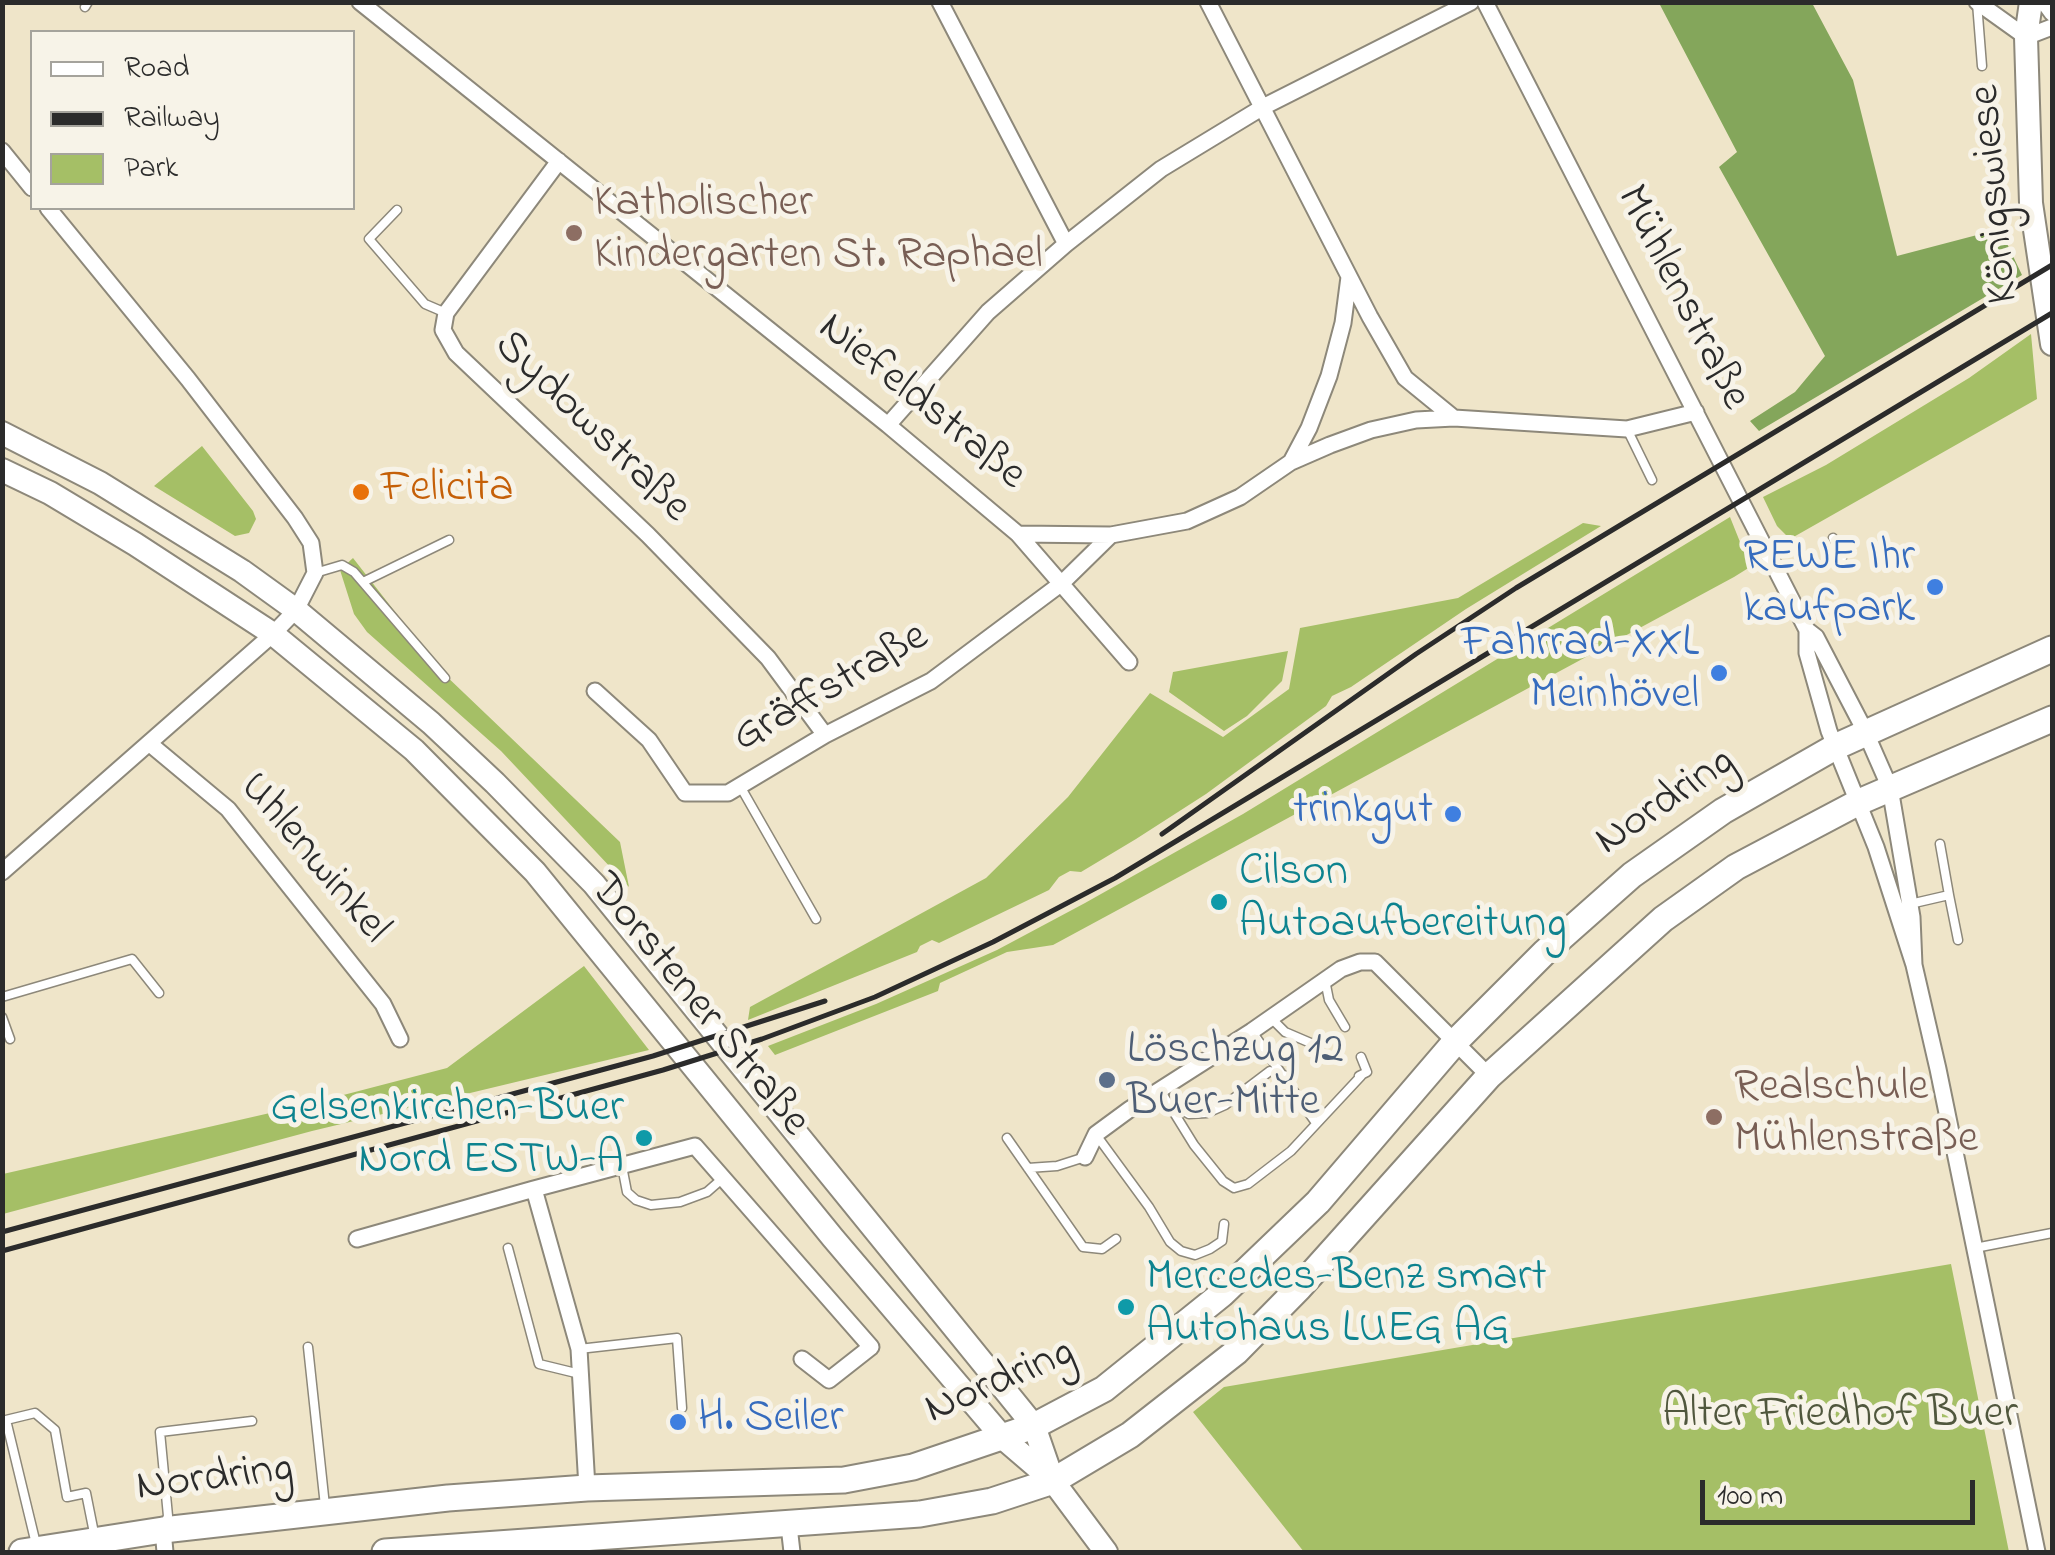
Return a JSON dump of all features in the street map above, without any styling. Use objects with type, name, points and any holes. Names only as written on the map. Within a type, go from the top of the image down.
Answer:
[{"type":"main road","name":"Königswiese","points":[[2031,2],[2026,36],[2026,122],[2031,203],[2052,344]]},
{"type":"main road","name":"Dorstener Straße","points":[[2,433],[164,520],[296,610],[431,723],[494,782],[594,884],[1034,1426],[1053,1481]]},
{"type":"main road","name":"Dorstener Straße","points":[[2,470],[50,493],[274,634],[414,750],[535,872],[833,1238],[1004,1438],[1053,1481],[1106,1552]]},
{"type":"main road","name":"Nordring","points":[[30,1550],[96,1539],[164,1541],[326,1510],[587,1488],[844,1480],[913,1467],[1034,1426],[1104,1389],[1222,1294],[1318,1202],[1456,1041],[1545,952],[1632,874],[1723,811],[1834,747],[2052,648]]},
{"type":"main road","name":"Nordring","points":[[385,1552],[920,1514],[992,1500],[1053,1481],[1130,1435],[1236,1352],[1299,1288],[1489,1076],[1664,919],[1736,867],[1859,802],[2052,718]]},
{"type":"street","name":"Niefeldstraße","points":[[360,2],[888,425],[1018,534],[1129,662]]},
{"type":"street","points":[[940,2],[1066,244]]},
{"type":"street","points":[[1208,2],[1405,378],[1454,418]]},
{"type":"street","points":[[888,425],[988,312],[1161,169],[1262,107],[1471,2]]},
{"type":"street","name":"Mühlenstraße","points":[[1485,2],[1807,630],[1807,653],[1834,747],[1859,802],[1914,966],[2037,1552]]},
{"type":"street","points":[[2044,2],[2052,13]]},
{"type":"street","points":[[1978,3],[2026,36],[2052,27]]},
{"type":"street","points":[[2,151],[30,186]]},
{"type":"street","name":"Sydowstraße","points":[[559,161],[446,313],[443,330],[456,353],[648,535],[754,644],[825,734]]},
{"type":"street","points":[[2,872],[274,634],[296,610],[314,572],[312,543],[295,518],[50,210]]},
{"type":"street","points":[[1291,462],[1310,428],[1330,376],[1349,277]]},
{"type":"street","points":[[1018,534],[1111,535],[1187,521],[1240,497],[1291,462],[1371,430],[1416,420],[1454,418],[1626,429],[1696,412]]},
{"type":"street","name":"Gräffstraße","points":[[595,691],[649,740],[684,793],[728,793],[825,734],[931,680],[1062,583],[1111,535]]},
{"type":"street","name":"Mühlenstraße","points":[[1807,630],[1816,636],[1890,788],[1910,904],[1914,966]]},
{"type":"street","name":"Uhlenwinkel","points":[[150,744],[228,810],[384,1004],[400,1038]]},
{"type":"street","points":[[1085,1157],[1096,1134],[1164,1096],[1270,1016],[1360,962],[1375,962],[1489,1076]]},
{"type":"street","points":[[357,1239],[695,1146],[871,1346],[829,1380],[802,1360]]},
{"type":"street","points":[[534,1189],[578,1349],[587,1488]]},
{"type":"street","points":[[789,1526],[792,1552]]},
{"type":"lane","points":[[1978,3],[1982,66]]},
{"type":"lane","points":[[397,210],[368,239],[426,304],[446,313]]},
{"type":"lane","points":[[1626,429],[1652,480]]},
{"type":"lane","points":[[1833,538],[1842,558]]},
{"type":"lane","points":[[363,582],[449,540]]},
{"type":"lane","points":[[314,572],[342,565],[363,582],[445,678]]},
{"type":"lane","points":[[740,786],[816,919]]},
{"type":"lane","points":[[1940,844],[1958,940]]},
{"type":"lane","points":[[1910,904],[1950,895]]},
{"type":"lane","points":[[2,997],[132,959],[159,993]]},
{"type":"lane","points":[[1325,980],[1330,1000],[1345,1027]]},
{"type":"lane","points":[[2,1016],[10,1039]]},
{"type":"lane","points":[[1270,1016],[1286,1032],[1314,1044]]},
{"type":"lane","points":[[1252,1032],[1316,1123]]},
{"type":"lane","points":[[1164,1096],[1194,1145],[1222,1181],[1234,1188],[1248,1184],[1290,1150],[1357,1077],[1367,1072],[1360,1057]]},
{"type":"lane","points":[[1164,1096],[1190,1114],[1207,1113],[1225,1105],[1270,1071],[1284,1076]]},
{"type":"lane","points":[[1096,1134],[1149,1206],[1170,1242],[1181,1251],[1195,1255],[1222,1241],[1224,1224]]},
{"type":"lane","points":[[1007,1138],[1083,1247],[1102,1249],[1116,1239]]},
{"type":"lane","points":[[1028,1168],[1056,1166],[1085,1157]]},
{"type":"lane","points":[[622,1166],[627,1192],[651,1205],[680,1202],[708,1192],[723,1178]]},
{"type":"lane","points":[[1975,1248],[2052,1233]]},
{"type":"lane","points":[[508,1248],[539,1364],[580,1374]]},
{"type":"lane","points":[[578,1349],[677,1338],[682,1408]]},
{"type":"lane","points":[[308,1347],[326,1510]]},
{"type":"lane","points":[[30,1550],[4,1421],[36,1414],[55,1430],[66,1496],[86,1493],[96,1539]]},
{"type":"lane","points":[[164,1541],[168,1516],[160,1432],[252,1422]]},
{"type":"green space","points":[[1659,3],[1812,3],[1853,80],[1897,256],[2000,229],[2022,275],[1759,431],[1750,421],[1795,392],[1825,356],[1719,167],[1737,152]]},
{"type":"green space","points":[[2031,334],[2037,399],[1790,539],[1777,526],[1763,497],[1826,465],[1969,378]]},
{"type":"green space","points":[[202,446],[253,511],[256,519],[249,533],[235,536],[154,486]]},
{"type":"green space","points":[[1730,517],[1750,567],[1734,577],[1053,945],[1007,952],[940,983],[938,991],[775,1055],[768,1046],[876,1004],[997,950],[1085,903],[1243,814]]},
{"type":"green space","points":[[1583,523],[1601,526],[1332,696],[1326,706],[1206,794],[1081,872],[1070,871],[1049,890],[939,943],[932,940],[917,952],[748,1020],[750,1007],[986,878],[1068,797],[1150,693],[1223,737],[1289,689],[1300,628],[1458,598]]},
{"type":"green space","points":[[353,558],[442,672],[620,842],[629,887],[501,751],[367,632],[354,614],[340,570]]},
{"type":"green space","points":[[1288,651],[1282,681],[1247,716],[1224,731],[1169,692],[1173,672]]},
{"type":"green space","points":[[584,966],[649,1050],[312,1131],[3,1214],[3,1174],[305,1105],[447,1068]]},
{"type":"green space","name":"Alter Friedhof Buer","points":[[1951,1264],[2009,1552],[1304,1552],[1193,1412],[1224,1387]]},
{"type":"railway","points":[[1162,834],[1516,588],[2052,265]]},
{"type":"railway","points":[[2,1251],[663,1070],[875,997],[993,942],[1115,878],[2052,313]]},
{"type":"railway","points":[[2,1232],[653,1056],[825,1001]]},
{"type":"place","name":"Katholischer Kindergarten St. Raphael","points":[[574,233]]},
{"type":"place","name":"Felicita","points":[[361,492]]},
{"type":"place","name":"REWE Ihr kaufpark","points":[[1935,587]]},
{"type":"place","name":"Fahrrad-XXL Meinhövel","points":[[1719,673]]},
{"type":"place","name":"trinkgut","points":[[1453,814]]},
{"type":"place","name":"Cilson Autoaufbereitung","points":[[1219,902]]},
{"type":"place","name":"Löschzug 12 Buer-Mitte","points":[[1107,1080]]},
{"type":"place","name":"Realschule Mühlenstraße","points":[[1714,1117]]},
{"type":"place","name":"Gelsenkirchen-Buer Nord ESTW-A","points":[[644,1138]]},
{"type":"place","name":"Mercedes-Benz smart Autohaus LUEG AG","points":[[1126,1307]]},
{"type":"place","name":"H. Seiler","points":[[678,1422]]}]
